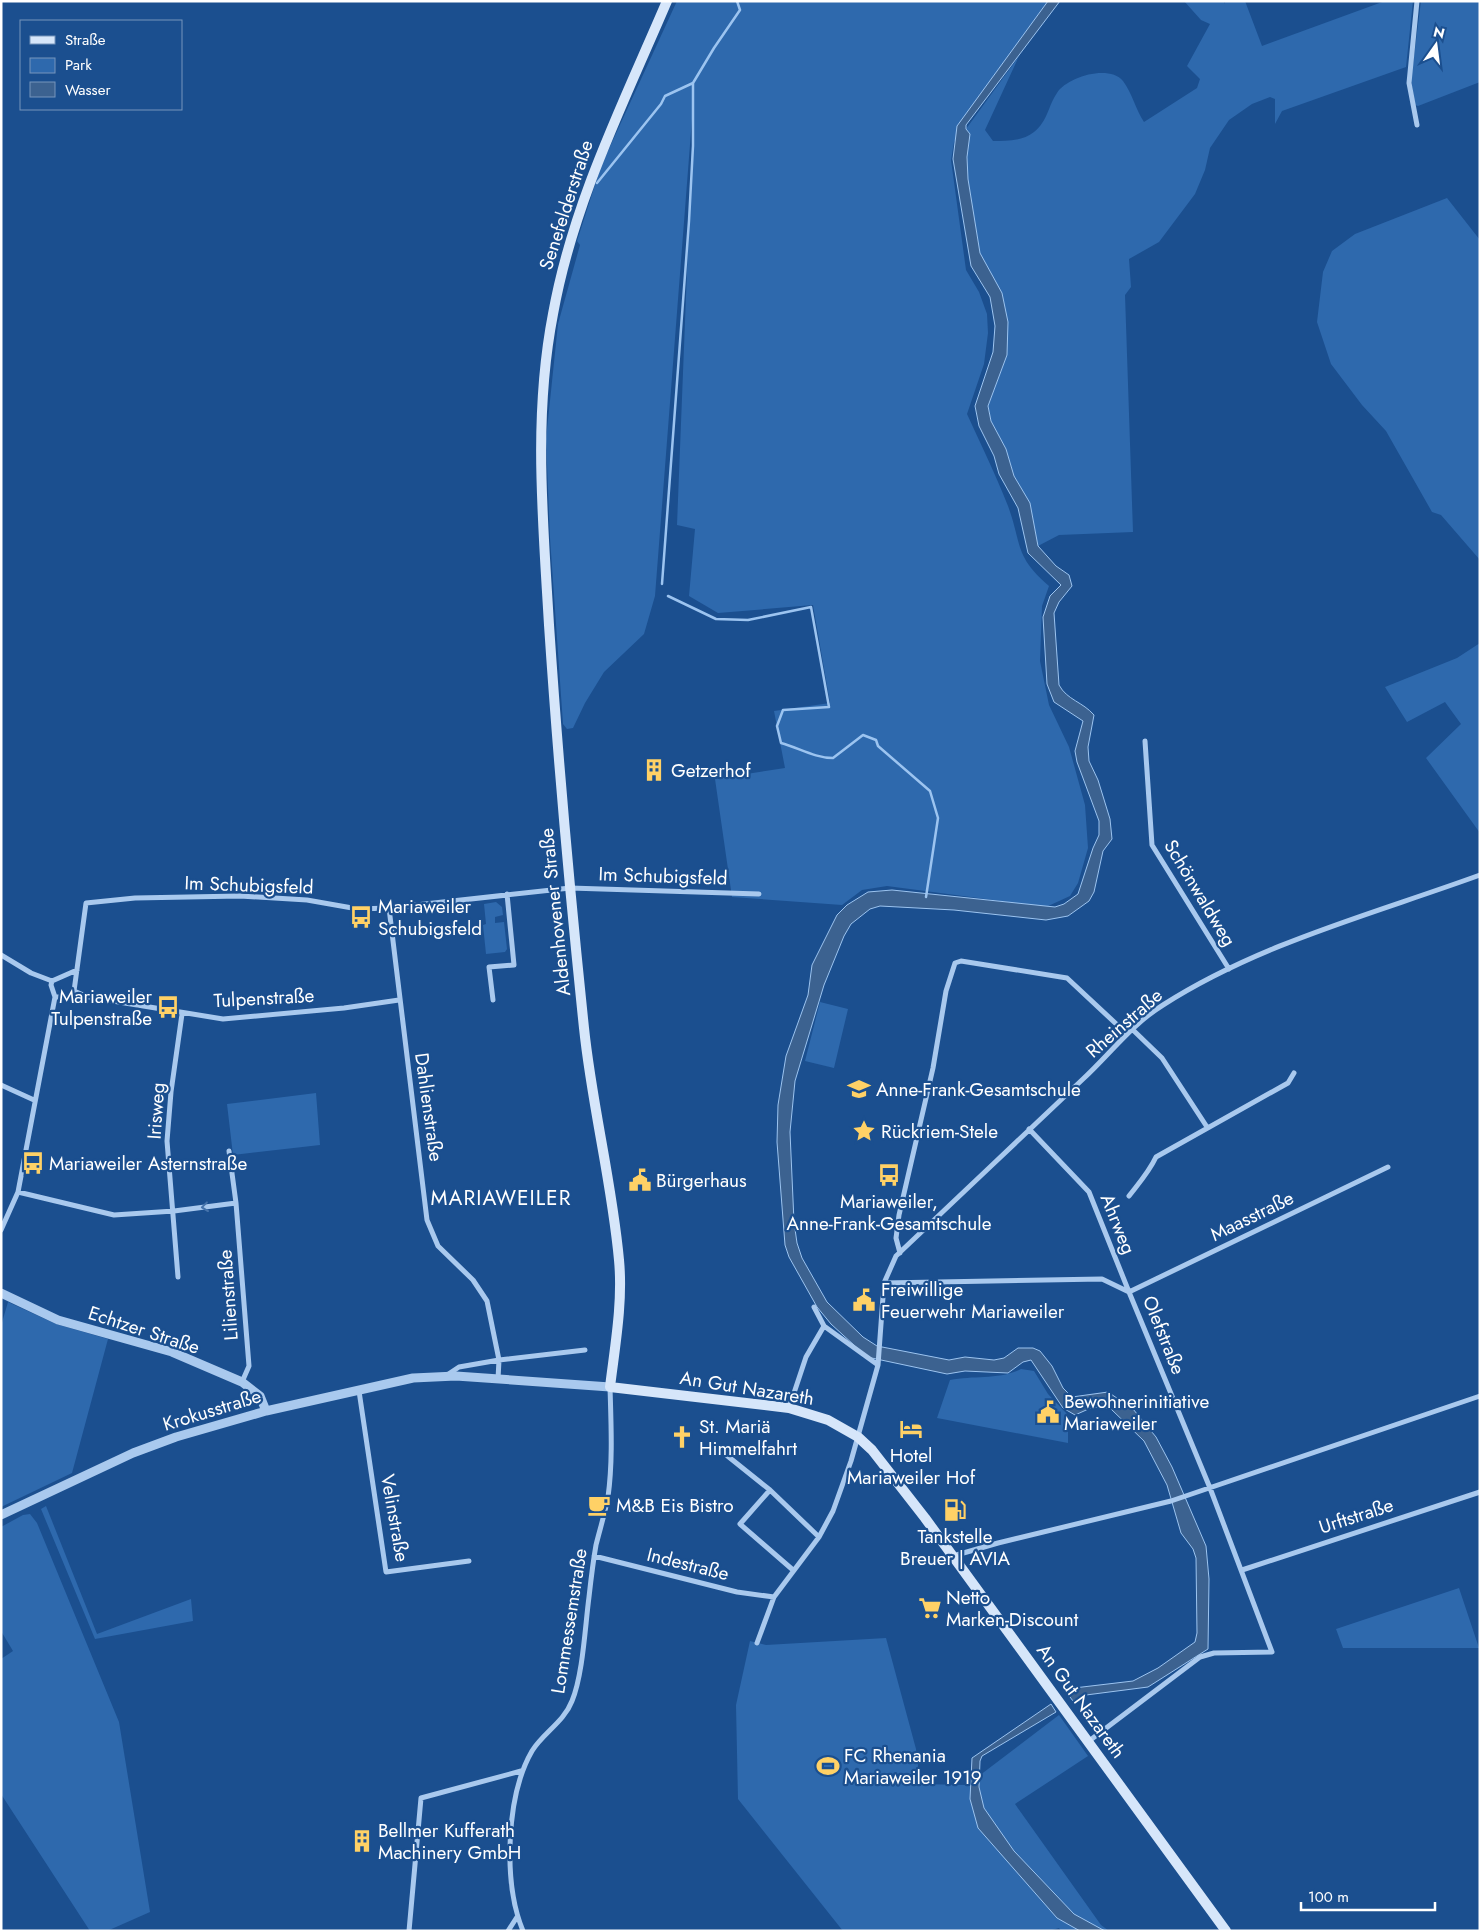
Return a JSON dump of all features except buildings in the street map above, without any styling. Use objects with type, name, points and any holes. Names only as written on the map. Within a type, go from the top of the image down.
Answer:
[{"type":"main road","name":"Senefelderstraße","points":[[540,430],[552,314],[568,246],[608,133],[668,1]]},
{"type":"main road","name":"Aldenhovener Straße","points":[[540,430],[544,545],[570,888],[586,1046],[620,1263],[618,1331],[610,1387]]},
{"type":"main road","name":"An Gut Nazareth","points":[[610,1387],[789,1408],[828,1420],[858,1437],[877,1455],[953,1556],[1226,1931]]},
{"type":"street","points":[[1417,1],[1409,83],[1417,125]]},
{"type":"street","name":"Schönwaldweg","points":[[1145,741],[1152,845],[1229,969]]},
{"type":"street","name":"Rheinstraße","points":[[884,1282],[890,1266],[900,1253],[1127,1034],[1161,1006],[1229,969],[1306,935],[1480,875]]},
{"type":"street","name":"Im Schubigsfeld","points":[[77,970],[86,903],[102,900],[240,896],[307,900],[347,908],[389,908],[570,888],[759,894]]},
{"type":"street","points":[[493,1000],[489,967],[514,965],[507,894]]},
{"type":"street","name":"Dahlienstraße","points":[[389,908],[427,1220],[438,1246],[473,1280],[487,1301],[499,1360],[498,1379]]},
{"type":"street","points":[[1,955],[31,973],[52,981],[77,970]]},
{"type":"street","points":[[900,1253],[896,1238],[899,1215],[933,1068],[946,991],[955,964],[961,961],[1066,978],[1127,1034]]},
{"type":"street","points":[[56,998],[68,997],[74,990],[77,970]]},
{"type":"street","points":[[1,1230],[4,1215],[18,1192],[34,1100],[56,998],[51,985],[52,981]]},
{"type":"street","name":"Tulpenstraße","points":[[74,990],[88,997],[182,1014],[223,1019],[344,1008],[399,1000]]},
{"type":"street","name":"Irisweg","points":[[174,1212],[167,1141],[171,1092],[182,1014]]},
{"type":"street","points":[[1133,1030],[1162,1058],[1206,1127]]},
{"type":"street","points":[[1128,1196],[1134,1186],[1147,1174],[1156,1157],[1206,1127],[1288,1083],[1294,1073]]},
{"type":"street","points":[[1,1085],[34,1100]]},
{"type":"street","name":"Ahrweg","points":[[1029,1129],[1089,1192],[1130,1292]]},
{"type":"street","name":"Lilienstraße","points":[[229,1151],[236,1203],[249,1366],[242,1382]]},
{"type":"street","name":"Maasstraße","points":[[1130,1292],[1388,1167]]},
{"type":"street","points":[[18,1192],[114,1215],[174,1212],[236,1203]]},
{"type":"street","points":[[174,1212],[173,1228],[178,1277]]},
{"type":"street","name":"Olefstraße","points":[[884,1282],[1102,1280],[1130,1292],[1210,1488],[1272,1652],[1214,1653],[1200,1657],[1089,1741]]},
{"type":"street","points":[[757,1643],[774,1597],[819,1537],[833,1511],[858,1437],[878,1363],[884,1282]]},
{"type":"street","name":"Echtzer Straße","points":[[1,1292],[58,1320],[172,1352],[242,1382],[260,1396],[266,1411]]},
{"type":"street","points":[[814,1307],[824,1326],[878,1363]]},
{"type":"street","points":[[789,1408],[806,1357],[824,1326]]},
{"type":"street","name":"Krokusstraße","points":[[444,1377],[459,1368],[499,1360],[585,1350]]},
{"type":"street","name":"Krokusstraße","points":[[1,1515],[133,1453],[176,1437],[266,1411],[413,1378],[498,1379],[610,1387]]},
{"type":"street","name":"Lommessemstraße","points":[[523,1931],[517,1917],[509,1870],[514,1802],[521,1771],[534,1749],[559,1722],[572,1702],[594,1556],[608,1497],[612,1418],[610,1387]]},
{"type":"street","name":"Velinstraße","points":[[359,1391],[386,1572],[469,1560]]},
{"type":"street","points":[[953,1556],[998,1543],[1171,1501],[1480,1396]]},
{"type":"street","points":[[725,1454],[770,1490],[819,1537]]},
{"type":"street","points":[[770,1490],[740,1524],[793,1570]]},
{"type":"street","name":"Urftstraße","points":[[1242,1570],[1480,1492]]},
{"type":"street","name":"Indestraße","points":[[594,1556],[737,1592],[774,1597]]},
{"type":"street","points":[[409,1931],[421,1798],[521,1771]]},
{"type":"street","points":[[508,1931],[517,1917]]},
{"type":"green space","points":[[677,1],[1048,1],[1002,65],[954,142],[951,160],[966,270],[979,292],[987,314],[988,333],[984,364],[967,414],[1008,506],[1024,558],[1038,576],[1049,586],[1042,606],[1040,661],[1049,705],[1069,747],[1085,805],[1088,848],[1078,883],[1070,896],[1046,907],[887,886],[862,890],[842,905],[732,897],[715,779],[785,768],[774,711],[830,703],[813,605],[718,613],[689,596],[695,529],[677,525],[694,93],[655,596],[644,634],[604,672],[585,703],[573,728],[567,729],[563,724],[550,538],[546,439],[558,324],[580,245],[577,241],[601,166]]},
{"type":"green space","points":[[1184,1],[1224,1],[1225,4],[1225,1],[1245,1],[1262,46],[1385,1],[1413,1],[1406,67],[1282,111],[1275,124],[1275,99],[1270,97],[1252,104],[1229,120],[1210,148],[1205,170],[1195,194],[1159,242],[1129,259],[1131,287],[1125,295],[1133,532],[1059,535],[1038,546],[1030,504],[1014,476],[1006,449],[991,421],[988,406],[1007,355],[989,272],[980,253],[968,179],[966,129],[1019,56],[985,130],[993,141],[1015,140],[1030,135],[1039,128],[1054,98],[1062,87],[1079,78],[1099,73],[1117,76],[1123,81],[1144,122],[1197,88],[1200,79],[1187,66],[1210,24],[1201,20]]},
{"type":"green space","points":[[1421,1],[1480,1],[1480,82],[1418,106],[1415,105],[1411,80]]},
{"type":"green space","points":[[1447,198],[1480,240],[1480,560],[1441,515],[1432,512],[1386,431],[1362,405],[1331,364],[1317,322],[1323,272],[1332,251],[1355,234]]},
{"type":"green space","points":[[1480,643],[1480,833],[1426,758],[1461,724],[1445,702],[1407,722],[1385,687],[1457,658]]},
{"type":"green space","points":[[496,902],[502,907],[503,915],[495,917],[495,923],[504,922],[507,949],[505,952],[486,954],[483,925],[486,924],[484,904]]},
{"type":"green space","points":[[820,1002],[848,1009],[834,1068],[805,1061]]},
{"type":"green space","points":[[316,1093],[320,1145],[233,1155],[227,1104]]},
{"type":"green space","points":[[8,1302],[56,1324],[108,1339],[72,1473],[1,1507],[1,1326]]},
{"type":"green space","points":[[1021,1369],[1034,1371],[1048,1394],[1068,1415],[1068,1443],[937,1418],[950,1380],[1004,1375]]},
{"type":"green space","points":[[46,1506],[97,1634],[191,1599],[193,1621],[95,1639],[41,1509]]},
{"type":"green space","points":[[30,1514],[37,1523],[119,1722],[150,1912],[107,1931],[90,1931],[1,1794],[1,1659],[13,1651],[1,1631],[1,1527],[23,1515]]},
{"type":"green space","points":[[1459,1588],[1479,1648],[1343,1648],[1336,1629]]},
{"type":"green space","name":"FC Rhenania Mariaweiler 1919","points":[[886,1638],[916,1749],[920,1784],[967,1785],[1059,1715],[1088,1756],[1015,1804],[1101,1925],[1109,1931],[1061,1931],[1059,1928],[1049,1931],[843,1931],[738,1799],[736,1705],[750,1641],[766,1645]]},
{"type":"water","points":[[1048,1],[1060,1],[966,125],[966,129],[970,134],[967,157],[968,179],[980,253],[1002,293],[1008,322],[1007,355],[988,406],[991,421],[1006,449],[1014,476],[1030,503],[1038,546],[1056,566],[1069,575],[1072,586],[1059,602],[1054,613],[1059,685],[1066,694],[1094,715],[1088,747],[1089,761],[1098,780],[1110,819],[1112,839],[1103,851],[1094,892],[1089,901],[1068,916],[1046,920],[954,910],[880,906],[870,909],[851,924],[844,936],[824,985],[795,1081],[790,1132],[794,1222],[797,1243],[802,1258],[827,1302],[863,1337],[877,1346],[949,1360],[965,1357],[994,1360],[1004,1358],[1018,1348],[1033,1348],[1040,1351],[1052,1366],[1063,1388],[1072,1397],[1108,1392],[1133,1409],[1156,1437],[1172,1467],[1206,1546],[1209,1579],[1208,1649],[1148,1687],[1086,1695],[1073,1701],[1067,1693],[1074,1688],[1133,1681],[1158,1668],[1195,1642],[1197,1633],[1196,1558],[1193,1549],[1181,1533],[1167,1485],[1144,1441],[1111,1409],[1093,1407],[1075,1415],[1063,1408],[1031,1360],[1023,1362],[1008,1373],[965,1371],[947,1374],[867,1357],[831,1324],[817,1307],[789,1257],[785,1245],[777,1142],[778,1105],[786,1056],[808,995],[812,965],[837,915],[847,905],[868,892],[892,890],[1055,907],[1064,904],[1078,894],[1099,835],[1099,821],[1077,762],[1075,751],[1083,721],[1054,702],[1047,684],[1043,617],[1050,596],[1061,585],[1028,553],[1018,508],[999,474],[994,456],[979,426],[975,406],[993,352],[995,326],[990,297],[971,266],[953,159],[957,126]]},
{"type":"water","points":[[1051,1704],[1056,1712],[982,1756],[980,1761],[979,1787],[984,1808],[1014,1851],[1074,1914],[1105,1931],[1080,1931],[1057,1918],[978,1828],[970,1799],[972,1758]]},
{"type":"waterway","points":[[597,183],[661,104],[665,96],[693,83],[740,10],[737,1]]},
{"type":"waterway","points":[[662,584],[689,221],[693,146],[693,83]]},
{"type":"waterway","points":[[668,596],[716,619],[748,620],[811,607],[829,707],[783,710],[777,726],[781,743],[813,755],[833,758],[863,735],[876,740],[878,746],[930,791],[938,818],[926,897]]},
{"type":"place","name":"Getzerhof","points":[[654,770]]},
{"type":"place","name":"Mariaweiler Schubigsfeld","points":[[361,917]]},
{"type":"place","name":"Mariaweiler Tulpenstraße","points":[[168,1007]]},
{"type":"place","name":"Anne-Frank-Gesamtschule","points":[[859,1089]]},
{"type":"place","name":"Rückriem-Stele","points":[[864,1131]]},
{"type":"place","name":"Mariaweiler Asternstraße","points":[[33,1163]]},
{"type":"place","name":"Mariaweiler, Anne-Frank-Gesamtschule","points":[[889,1175]]},
{"type":"place","name":"Bürgerhaus","points":[[640,1180]]},
{"type":"place","name":"Freiwillige Feuerwehr Mariaweiler","points":[[864,1300]]},
{"type":"place","name":"Bewohnerinitiative Mariaweiler","points":[[1048,1412]]},
{"type":"place","name":"Hotel Mariaweiler Hof","points":[[911,1429]]},
{"type":"place","name":"St. Mariä Himmelfahrt","points":[[682,1437]]},
{"type":"place","name":"M&B Eis Bistro","points":[[599,1505]]},
{"type":"place","name":"Tankstelle Breuer | AVIA","points":[[955,1510]]},
{"type":"place","name":"Netto Marken-Discount","points":[[930,1608]]},
{"type":"place","name":"FC Rhenania Mariaweiler 1919","points":[[828,1766]]},
{"type":"place","name":"Bellmer Kufferath Machinery GmbH","points":[[362,1841]]},
{"type":"district","name":"MARIAWEILER","points":[[501,1198]]}]
